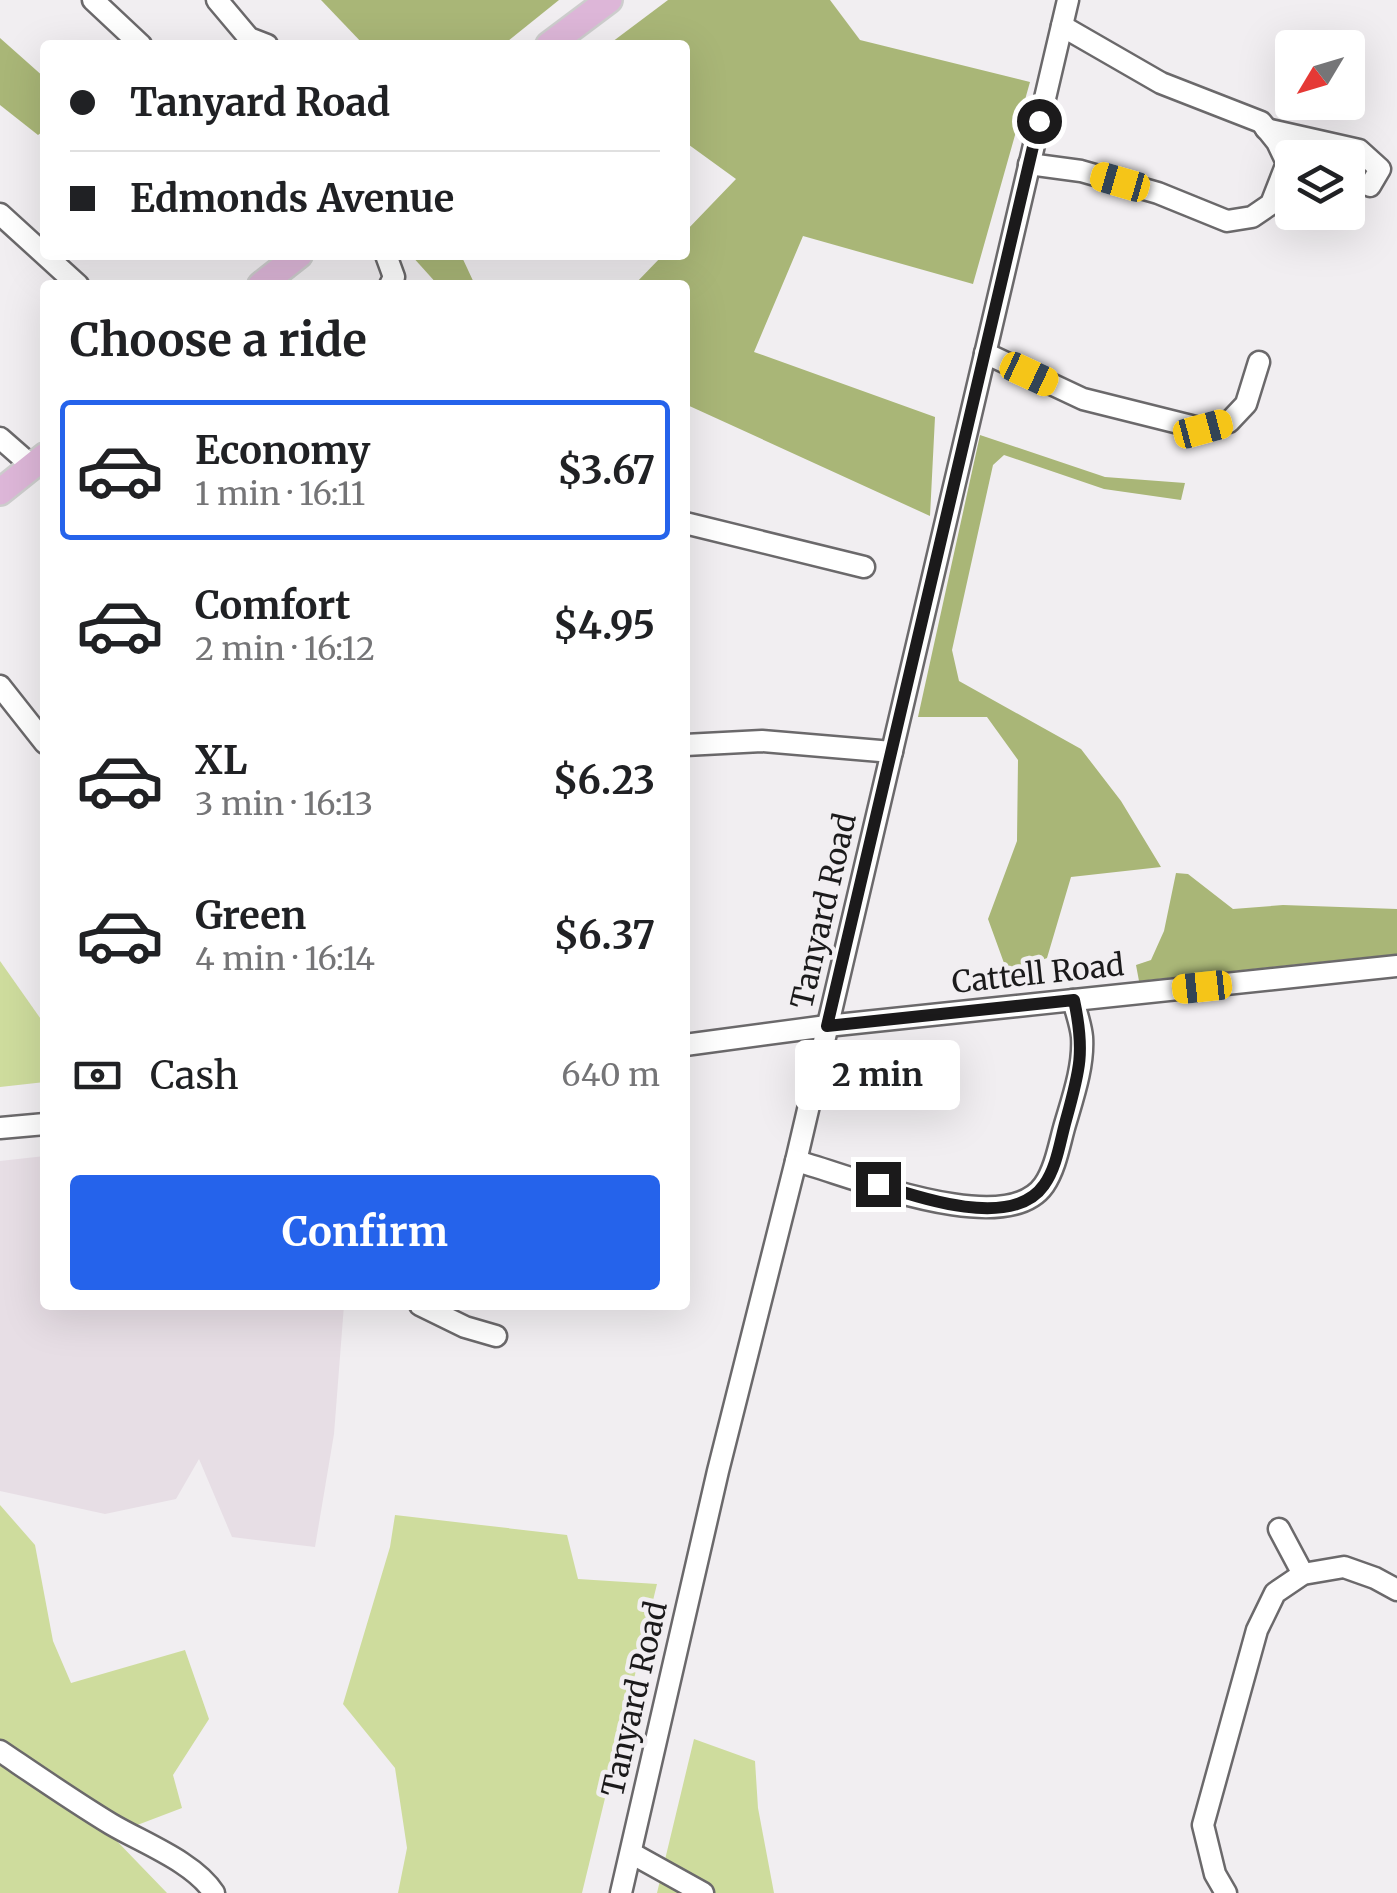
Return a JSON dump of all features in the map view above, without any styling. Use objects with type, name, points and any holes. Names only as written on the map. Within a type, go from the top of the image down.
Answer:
[{"type":"main road","points":[[557,40],[609,0]]},
{"type":"main road","points":[[267,280],[293,260]]},
{"type":"main road","points":[[0,492],[38,461]]},
{"type":"street","points":[[93,0],[136,40]]},
{"type":"street","points":[[217,0],[250,40]]},
{"type":"street","name":"Tanyard Road","points":[[621,1893],[1068,0]]},
{"type":"street","points":[[1029,164],[1081,171],[1138,187],[1227,221],[1252,217],[1271,204],[1286,163],[1261,122],[1162,83],[1062,26]]},
{"type":"street","points":[[1266,129],[1359,150],[1380,168],[1370,186]]},
{"type":"street","points":[[0,214],[40,250]]},
{"type":"street","points":[[51,260],[73,280]]},
{"type":"street","points":[[985,353],[1083,399],[1203,429],[1230,422],[1246,404],[1259,362]]},
{"type":"street","points":[[0,438],[38,461]]},
{"type":"street","points":[[690,524],[864,567]]},
{"type":"street","points":[[0,686],[40,737]]},
{"type":"street","points":[[690,745],[762,741],[892,752]]},
{"type":"street","name":"Cattell Road","points":[[690,1044],[827,1026],[1397,966]]},
{"type":"street","points":[[796,1161],[952,1204],[991,1208],[1010,1207],[1028,1200],[1043,1187],[1051,1170],[1078,1076],[1082,1038],[1074,1000]]},
{"type":"street","points":[[0,1128],[40,1124]]},
{"type":"street","points":[[430,1310],[465,1327],[496,1336]]},
{"type":"street","points":[[1279,1529],[1303,1574]]},
{"type":"street","points":[[1226,1893],[1214,1874],[1203,1825],[1257,1630],[1275,1592],[1303,1574],[1344,1567],[1397,1590]]},
{"type":"street","points":[[0,1751],[107,1822],[186,1866],[214,1893]]},
{"type":"street","points":[[631,1853],[703,1893]]},
{"type":"shaded area","points":[[40,1157],[40,1310],[344,1310],[334,1434],[315,1547],[232,1537],[199,1459],[176,1499],[105,1514],[0,1491],[0,1161]]},
{"type":"green space","points":[[321,0],[559,0],[509,40],[359,40]]},
{"type":"green space","points":[[668,0],[830,0],[860,40],[1030,82],[973,284],[803,236],[754,352],[935,417],[930,516],[690,406],[690,280],[639,280],[658,260],[690,260],[690,227],[736,179],[690,146],[690,40],[615,40]]},
{"type":"green space","points":[[0,38],[40,74],[40,134],[0,105]]},
{"type":"green space","points":[[416,260],[463,260],[473,280],[434,280]]},
{"type":"green space","points":[[980,435],[1105,477],[1185,483],[1181,500],[1104,489],[1004,455],[993,465],[952,650],[959,681],[1081,749],[1121,801],[1161,867],[1071,877],[1047,958],[1008,974],[988,919],[1017,841],[1018,760],[987,717],[918,717]]},
{"type":"green space","points":[[1176,873],[1188,874],[1233,909],[1283,905],[1397,909],[1397,954],[1139,981],[1136,965],[1151,960],[1164,931]]},
{"type":"green space","points":[[0,961],[40,1018],[40,1083],[0,1087]]},
{"type":"green space","points":[[0,1505],[35,1545],[53,1641],[71,1683],[185,1650],[209,1719],[173,1775],[182,1808],[111,1835],[167,1893],[0,1893]]},
{"type":"green space","points":[[395,1515],[567,1535],[578,1579],[657,1584],[582,1893],[398,1893],[407,1848],[395,1768],[343,1704],[390,1547]]},
{"type":"green space","points":[[694,1739],[755,1761],[758,1808],[774,1893],[657,1893]]},
{"type":"route","points":[[878,1184],[972,1207],[1010,1207],[1028,1200],[1043,1187],[1051,1170],[1078,1076],[1082,1038],[1074,1000],[827,1026],[1039,121]]}]
